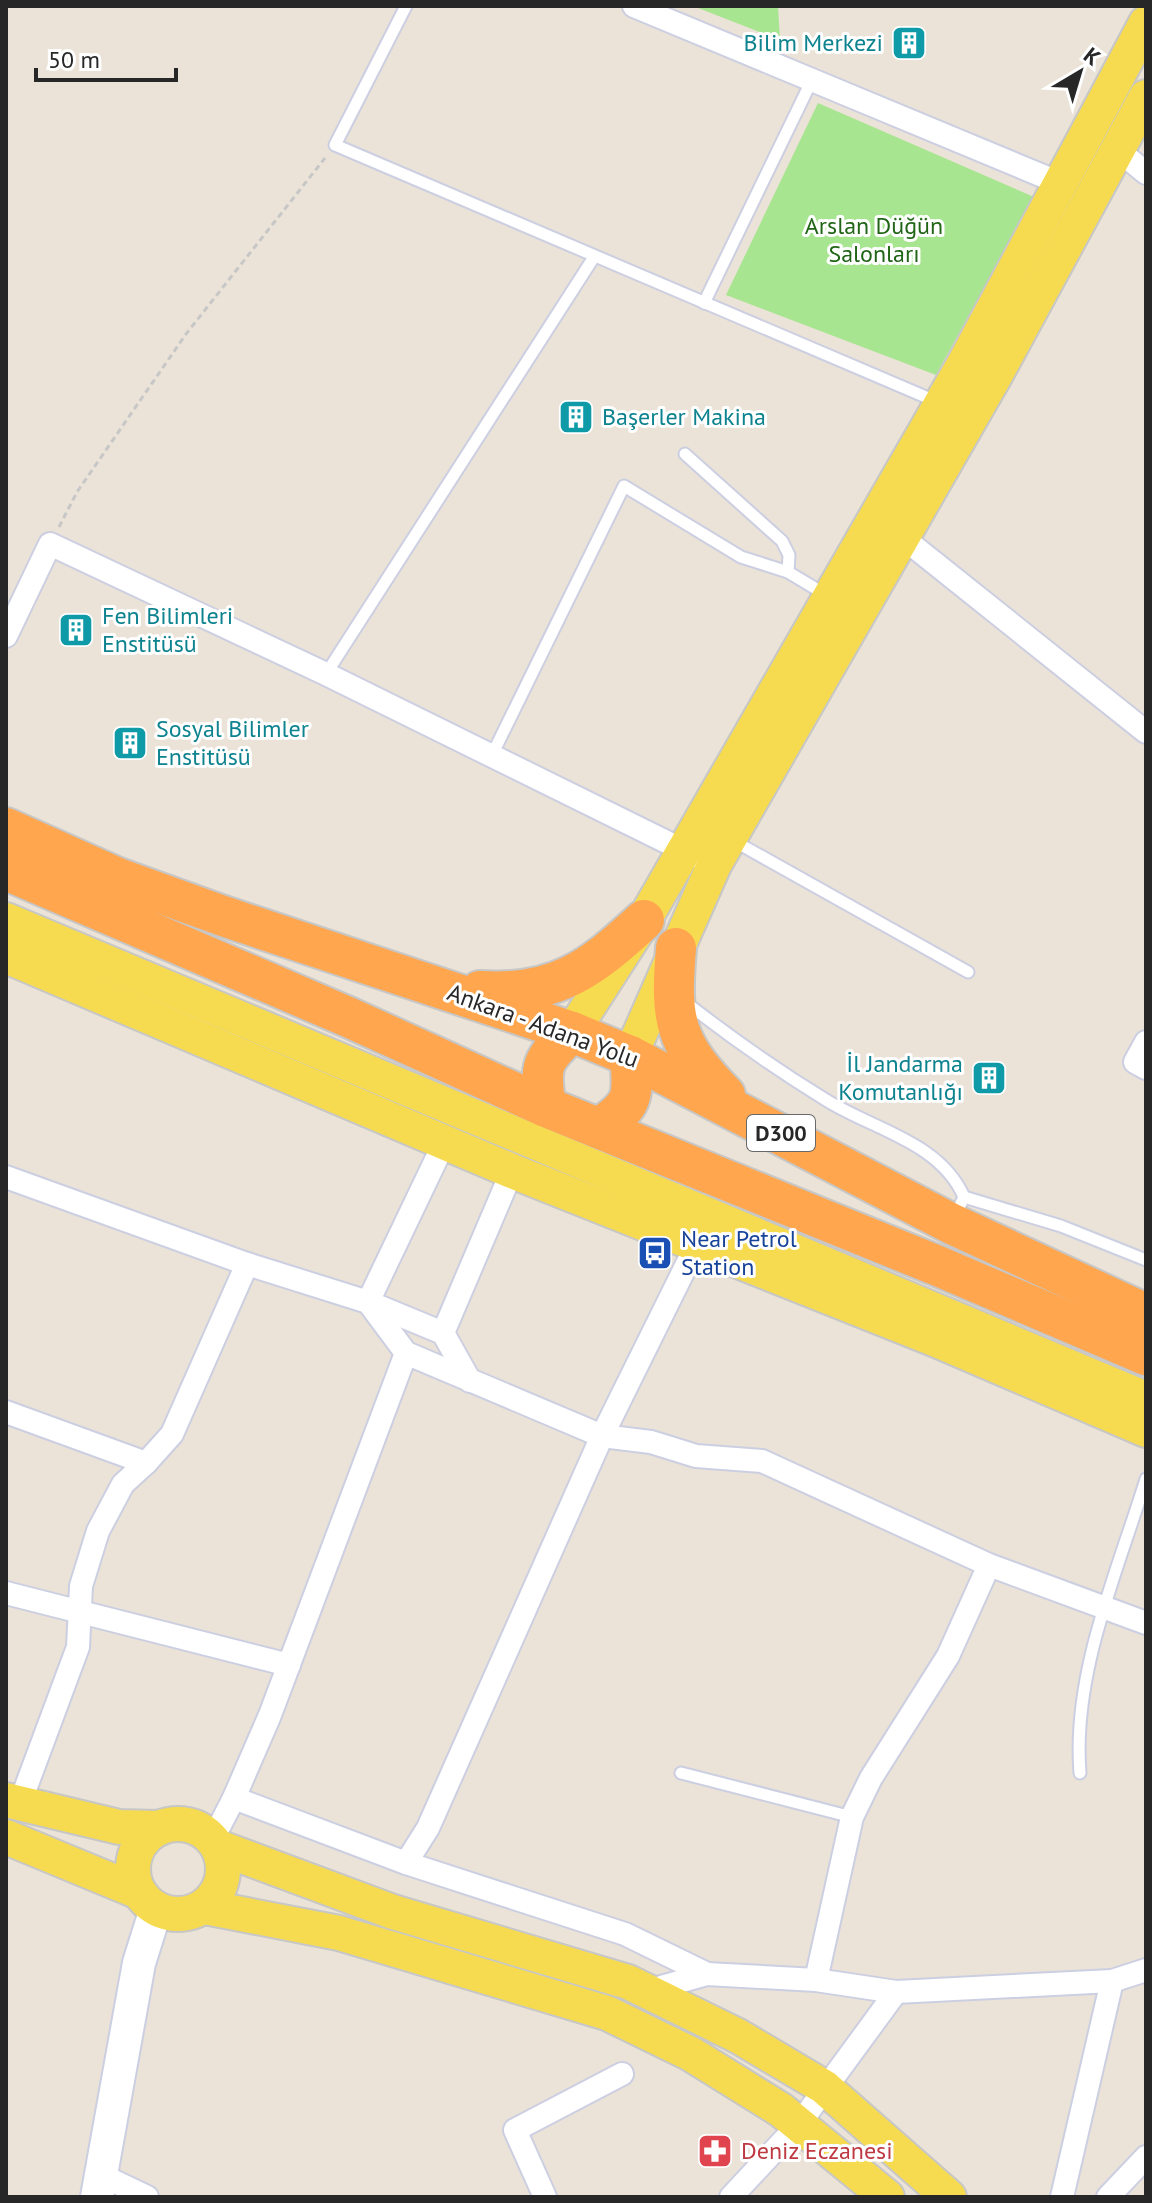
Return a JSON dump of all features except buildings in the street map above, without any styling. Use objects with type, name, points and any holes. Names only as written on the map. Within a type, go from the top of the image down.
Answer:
[{"type":"highway","name":"Ankara - Adana Yolu","points":[[6,828],[118,878],[572,1032],[630,1056],[742,1112],[958,1211],[1146,1314]]},
{"type":"highway","name":"D300","points":[[6,870],[319,1004],[528,1139],[599,1128],[1146,1355]]},
{"type":"highway","points":[[444,989],[519,992],[562,981],[601,959],[644,920]]},
{"type":"highway","points":[[676,948],[672,992],[674,1018],[696,1065],[742,1112]]},
{"type":"highway","points":[[528,1139],[540,1074],[548,1053],[572,1032]]},
{"type":"highway","points":[[599,1128],[625,1111],[634,1090],[630,1056]]},
{"type":"main road","points":[[630,1056],[676,948],[708,839],[829,596],[1062,184],[1146,23]]},
{"type":"main road","points":[[572,1032],[644,920],[708,839],[902,537],[996,374],[1146,97]]},
{"type":"main road","points":[[6,920],[452,1126]]},
{"type":"main road","points":[[6,956],[452,1126],[528,1139],[1146,1399]]},
{"type":"main road","points":[[528,1139],[697,1244],[934,1339],[1146,1430]]},
{"type":"main road","points":[[13,1802],[119,1827],[190,1826],[212,1841],[393,1912],[628,1982],[738,2036],[824,2087],[949,2197]]},
{"type":"main road","points":[[147,1900],[133,1877],[134,1860],[142,1842],[160,1828]]},
{"type":"main road","points":[[6,1837],[182,1914],[205,1907],[339,1933],[607,2013],[691,2054],[800,2123],[887,2197]]},
{"type":"main road","points":[[205,1907],[219,1889],[223,1874],[212,1841]]},
{"type":"street","points":[[634,6],[1062,184]]},
{"type":"street","points":[[1118,150],[1146,173]]},
{"type":"street","points":[[902,537],[1146,732]]},
{"type":"street","points":[[6,636],[50,544],[492,755],[708,839]]},
{"type":"street","points":[[1146,1042],[1135,1062],[1146,1068]]},
{"type":"street","points":[[368,1302],[452,1126]]},
{"type":"street","points":[[443,1333],[528,1139]]},
{"type":"street","points":[[6,1177],[247,1264],[368,1302],[443,1333],[470,1381]]},
{"type":"street","points":[[406,1863],[428,1828],[602,1436],[697,1244]]},
{"type":"street","points":[[13,1802],[78,1647],[81,1586],[98,1531],[123,1484],[172,1434],[247,1264]]},
{"type":"street","points":[[368,1302],[406,1353],[602,1436],[651,1442],[696,1456],[762,1461],[989,1565],[1146,1623]]},
{"type":"street","points":[[212,1841],[234,1798],[289,1665],[406,1353]]},
{"type":"street","points":[[6,1412],[146,1463]]},
{"type":"street","points":[[816,1980],[852,1817],[871,1778],[948,1656],[989,1565]]},
{"type":"street","points":[[6,1593],[289,1665]]},
{"type":"street","points":[[234,1798],[406,1863],[625,1934],[707,1974]]},
{"type":"street","points":[[147,1900],[139,1963],[99,2186],[147,2197]]},
{"type":"street","points":[[647,1991],[707,1974],[816,1980],[896,1992],[1112,1981],[1146,1970]]},
{"type":"street","points":[[1062,2197],[1112,1981]]},
{"type":"street","points":[[731,2197],[800,2123],[896,1992]]},
{"type":"street","points":[[545,2197],[515,2130],[622,2074]]},
{"type":"street","points":[[1108,2197],[1146,2157]]},
{"type":"lane","points":[[406,6],[335,145],[940,403]]},
{"type":"lane","points":[[704,303],[812,80]]},
{"type":"lane","points":[[326,674],[594,257]]},
{"type":"lane","points":[[685,454],[782,541],[789,555],[788,572]]},
{"type":"lane","points":[[492,755],[624,486],[741,557],[788,572],[829,596]]},
{"type":"lane","points":[[708,839],[968,972]]},
{"type":"lane","points":[[672,992],[742,1046],[830,1103],[892,1133],[941,1163],[955,1177],[958,1211],[1061,1226],[1146,1260]]},
{"type":"lane","points":[[1080,1773],[1079,1718],[1106,1607],[1146,1479]]},
{"type":"lane","points":[[681,1773],[852,1817]]},
{"type":"path","points":[[50,544],[77,492],[186,334],[335,145]]},
{"type":"green space","points":[[693,6],[778,6],[780,40]]},
{"type":"green space","name":"Arslan Düğün Salonları","points":[[818,103],[1034,197],[936,375],[726,295]]},
{"type":"place","name":"Bilim Merkezi","points":[[909,43]]},
{"type":"place","name":"Başerler Makina","points":[[576,417]]},
{"type":"place","name":"Fen Bilimleri Enstitüsü","points":[[76,630]]},
{"type":"place","name":"Sosyal Bilimler Enstitüsü","points":[[130,743]]},
{"type":"place","name":"İl Jandarma Komutanlığı","points":[[989,1078]]},
{"type":"place","name":"Near Petrol Station","points":[[655,1253]]},
{"type":"place","name":"Deniz Eczanesi","points":[[715,2151]]}]
